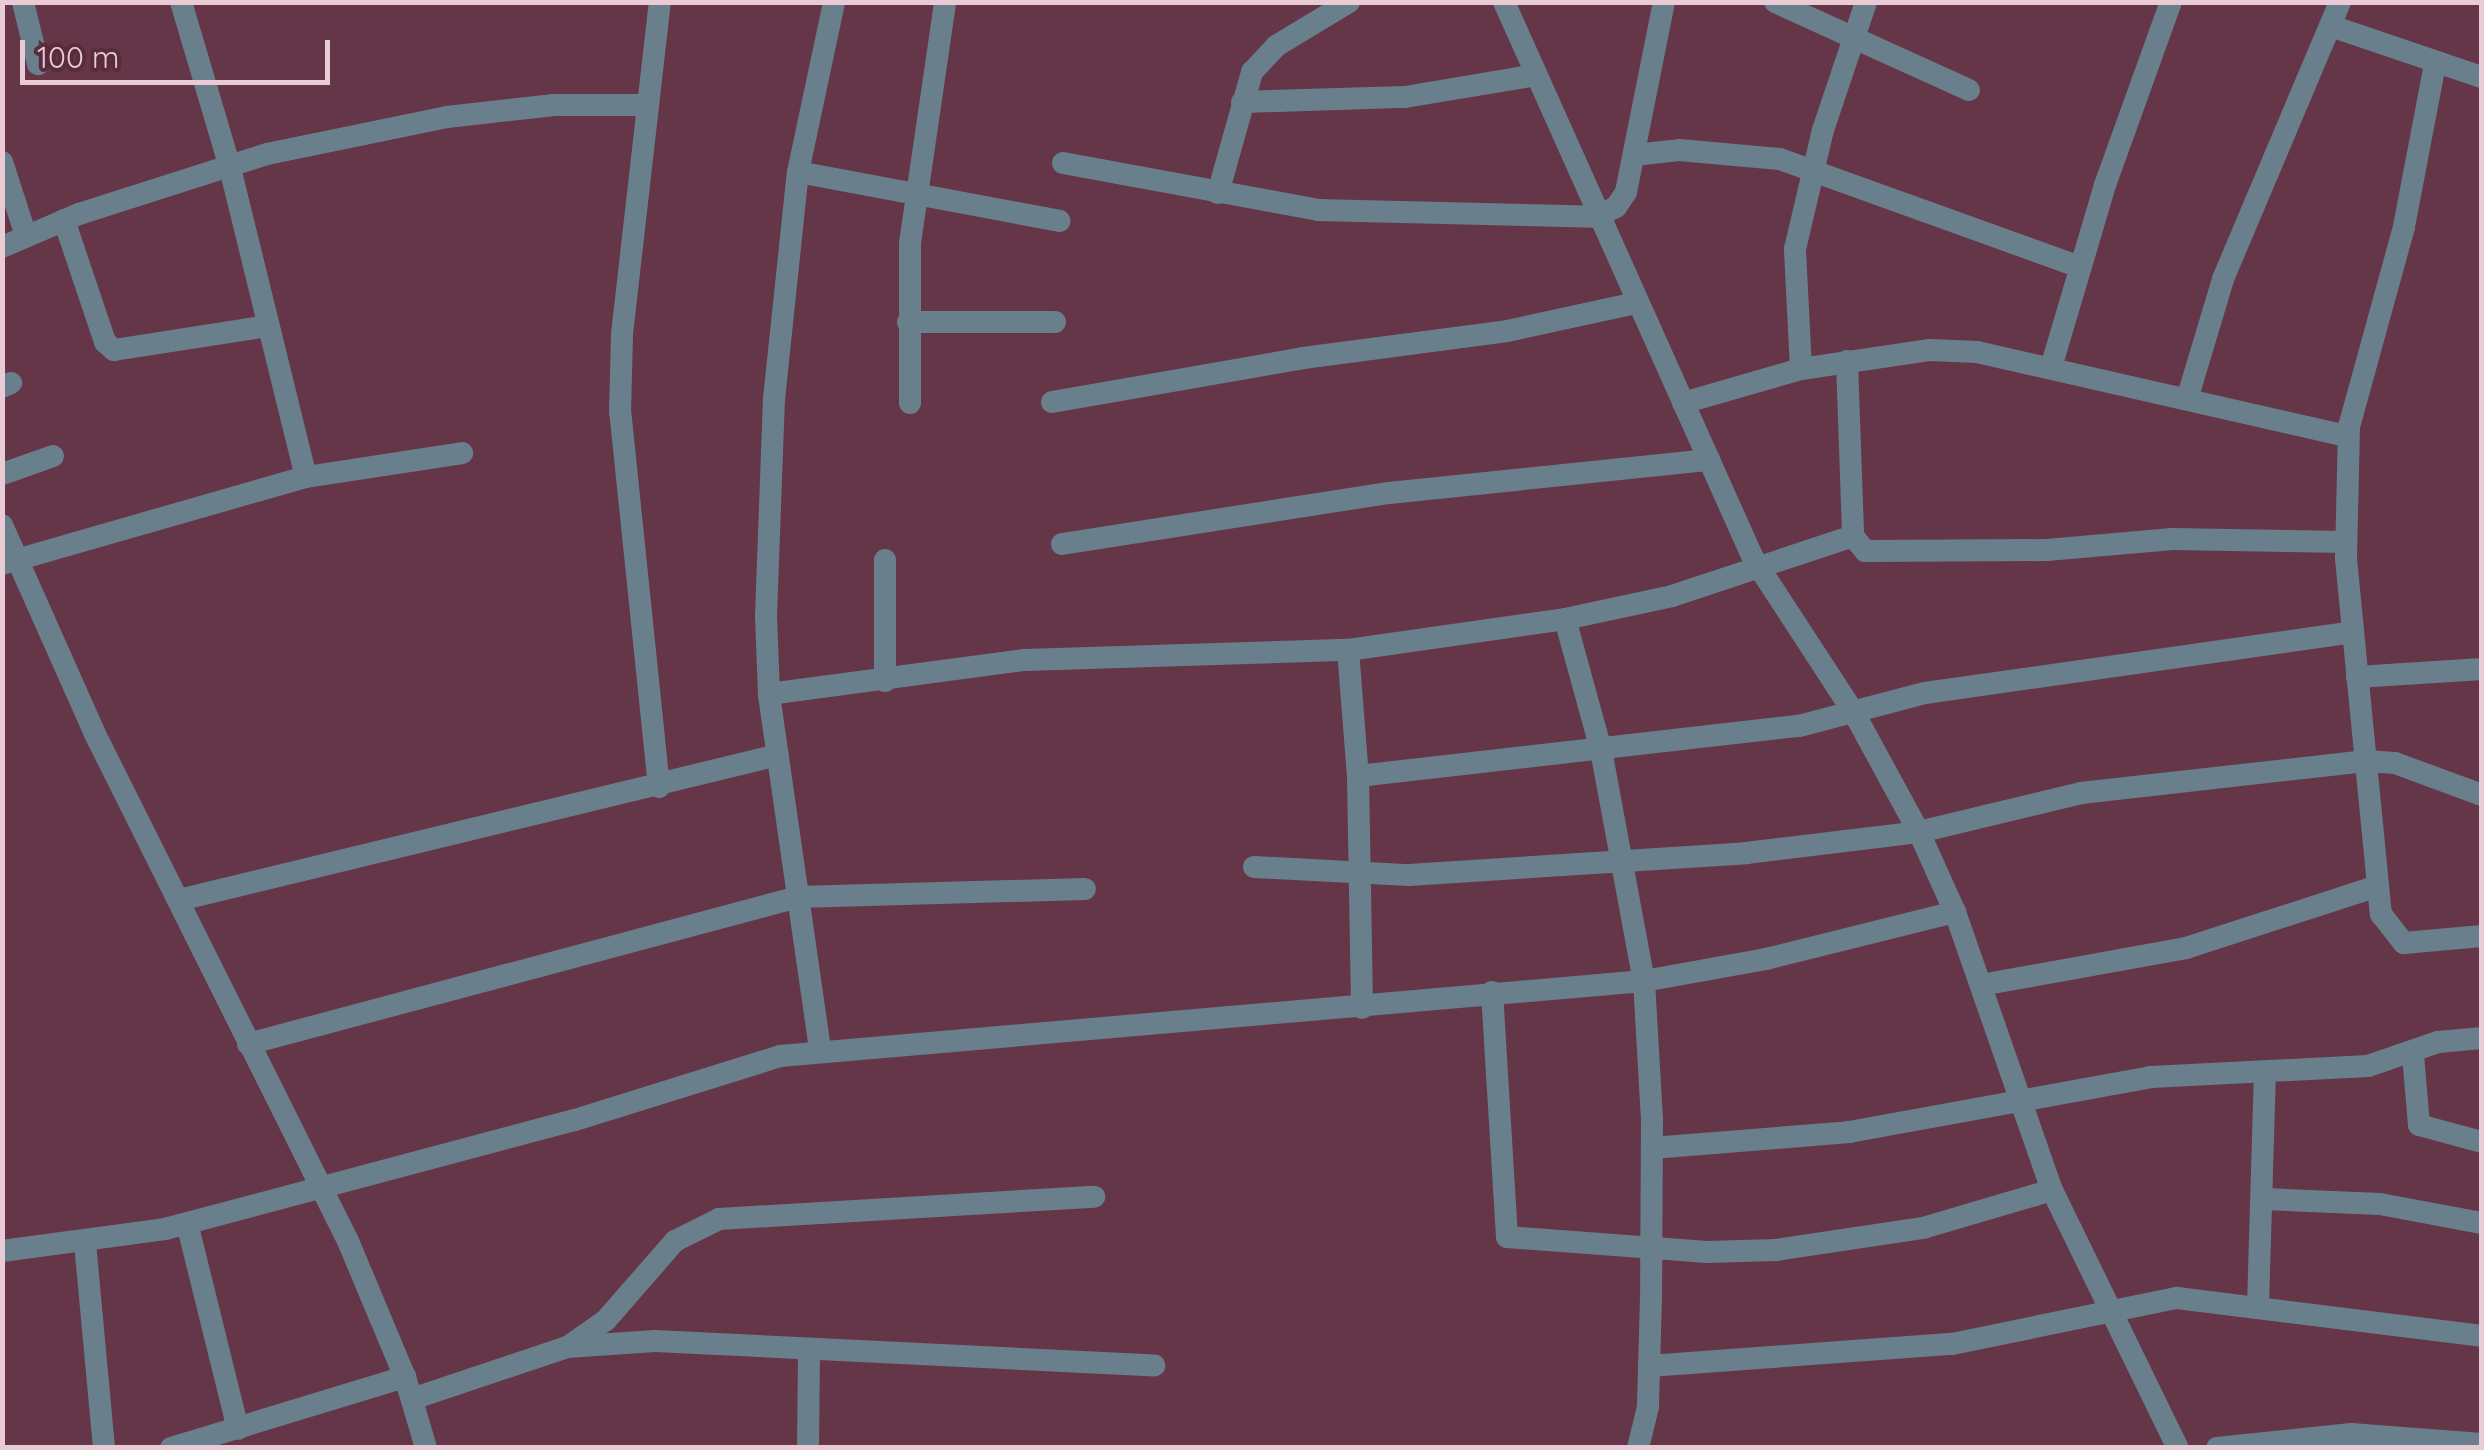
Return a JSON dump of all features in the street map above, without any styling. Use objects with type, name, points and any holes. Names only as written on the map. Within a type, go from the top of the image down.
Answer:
[{"type":"street","points":[[23,2],[38,64]]},
{"type":"street","points":[[181,2],[229,164],[306,477]]},
{"type":"street","points":[[659,787],[620,412],[660,2]]},
{"type":"street","points":[[820,1049],[769,694],[774,399],[798,172],[834,2]]},
{"type":"street","points":[[910,404],[908,322],[918,198],[946,2]]},
{"type":"street","points":[[1218,194],[1242,102],[1261,59],[1349,2]]},
{"type":"street","points":[[1504,2],[1597,218],[1760,567],[1854,713],[1919,832],[1955,912],[2052,1190],[2178,1448]]},
{"type":"street","points":[[1064,163],[1218,194],[1375,214],[1597,218],[1621,201],[1634,156],[1664,2]]},
{"type":"street","points":[[1775,2],[1970,90]]},
{"type":"street","points":[[1801,368],[1794,248],[1814,168],[1866,2]]},
{"type":"street","points":[[2052,364],[2080,267],[2171,2]]},
{"type":"street","points":[[2188,396],[2222,278],[2340,2]]},
{"type":"street","points":[[2332,26],[2482,77]]},
{"type":"street","points":[[2435,64],[2404,227],[2348,436],[2346,542],[2375,887],[2396,939],[2423,944],[2482,936]]},
{"type":"street","points":[[1242,102],[1406,96],[1536,76]]},
{"type":"street","points":[[2,247],[64,220],[229,164],[447,118],[554,105],[647,105]]},
{"type":"street","points":[[1634,156],[1749,153],[1814,168],[2080,267]]},
{"type":"street","points":[[2,162],[26,236]]},
{"type":"street","points":[[798,172],[1059,222]]},
{"type":"street","points":[[64,220],[105,342],[114,350],[268,326]]},
{"type":"street","points":[[1052,402],[1303,358],[1508,331],[1636,303]]},
{"type":"street","points":[[908,322],[1055,322]]},
{"type":"street","points":[[1683,404],[1801,368],[1929,350],[2052,364],[2348,436]]},
{"type":"street","points":[[1847,362],[1854,536],[1860,548],[1886,553],[2047,550],[2173,539],[2346,542]]},
{"type":"street","points":[[11,562],[306,477],[462,453]]},
{"type":"street","points":[[2,474],[54,456]]},
{"type":"street","points":[[1062,544],[1389,493],[1709,460]]},
{"type":"street","points":[[2,524],[11,562],[320,1188],[409,1388],[426,1448]]},
{"type":"street","points":[[769,694],[1025,660],[1348,650],[1565,619],[1672,596],[1854,536]]},
{"type":"street","points":[[885,560],[885,680]]},
{"type":"street","points":[[1565,619],[1601,750],[1644,981],[1652,1248],[1649,1366],[1638,1448]]},
{"type":"street","points":[[1358,776],[1799,726],[1925,692],[2352,632]]},
{"type":"street","points":[[1348,650],[1358,776],[1362,1008]]},
{"type":"street","points":[[2357,676],[2482,669]]},
{"type":"street","points":[[179,900],[659,787],[778,755]]},
{"type":"street","points":[[1254,867],[1360,873],[1746,853],[1919,832],[2045,799],[2366,761],[2396,763],[2482,795]]},
{"type":"street","points":[[1981,985],[2186,948],[2375,887]]},
{"type":"street","points":[[248,1044],[798,897],[1085,889]]},
{"type":"street","points":[[2,1251],[86,1243],[188,1223],[820,1049],[1362,1008],[1492,992],[1644,981],[1766,960],[1955,912]]},
{"type":"street","points":[[1492,992],[1505,1234],[1652,1248],[1776,1250],[1858,1239],[1971,1216],[2052,1190]]},
{"type":"street","points":[[1652,1148],[1850,1132],[2023,1105],[2152,1077],[2368,1066],[2414,1055],[2438,1042],[2482,1038]]},
{"type":"street","points":[[2414,1055],[2419,1125],[2482,1142]]},
{"type":"street","points":[[2258,1306],[2265,1199],[2265,1072]]},
{"type":"street","points":[[567,1348],[606,1320],[675,1241],[719,1219],[1094,1197]]},
{"type":"street","points":[[2265,1199],[2380,1204],[2482,1222]]},
{"type":"street","points":[[188,1223],[238,1429]]},
{"type":"street","points":[[86,1243],[104,1448]]},
{"type":"street","points":[[1649,1366],[1952,1344],[2177,1298],[2482,1336]]},
{"type":"street","points":[[170,1448],[567,1348],[655,1341],[1154,1365]]},
{"type":"street","points":[[808,1448],[809,1351]]},
{"type":"street","points":[[2217,1448],[2350,1434],[2482,1444]]}]
